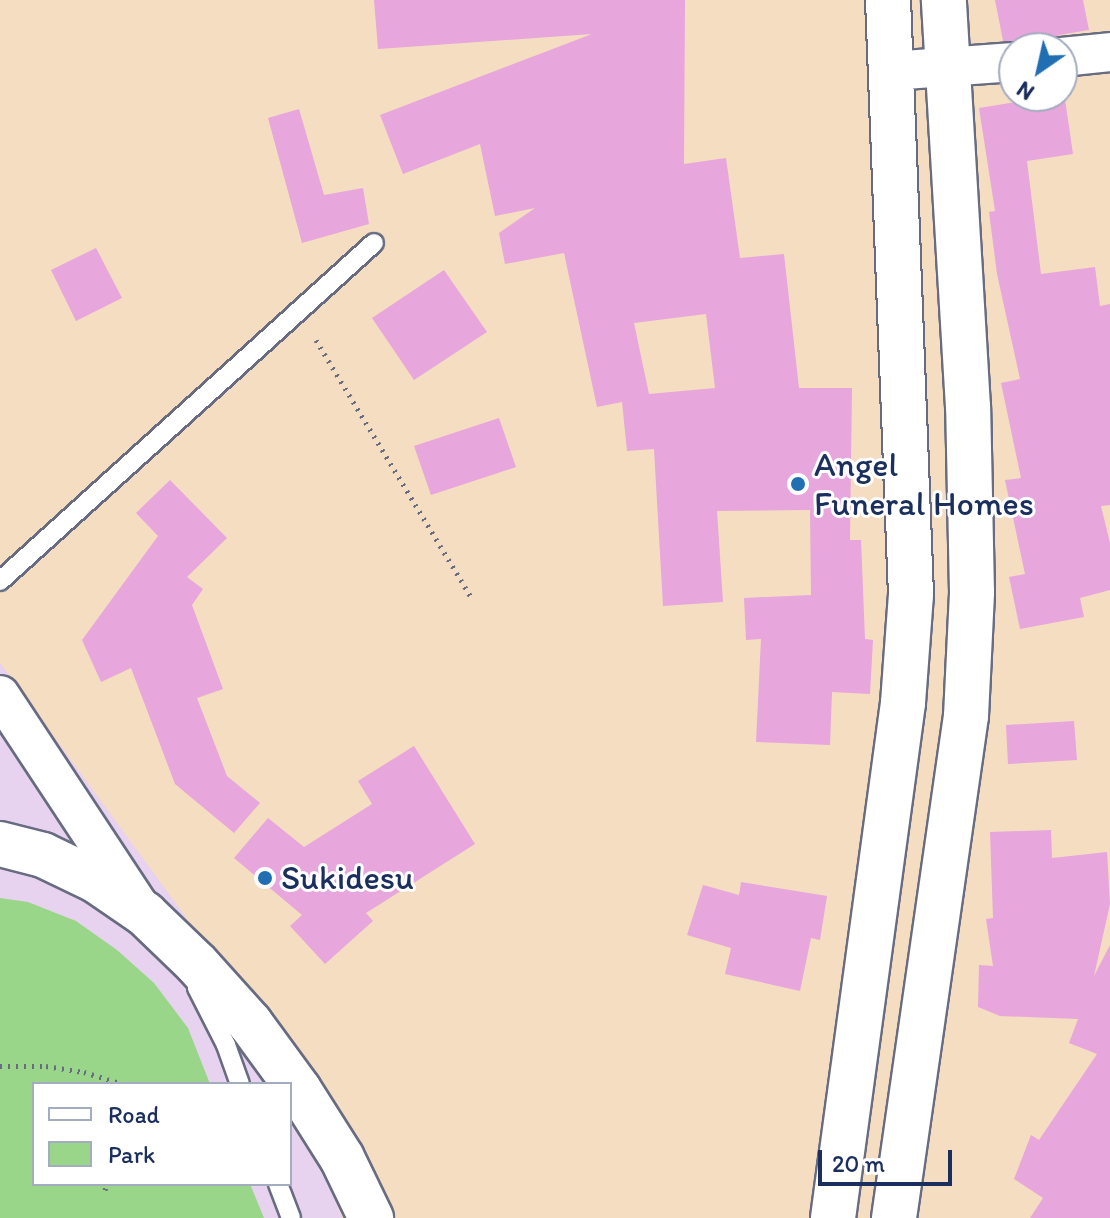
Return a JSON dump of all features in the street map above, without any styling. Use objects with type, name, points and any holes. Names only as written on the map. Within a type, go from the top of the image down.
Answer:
[{"type":"main road","points":[[833,1218],[903,703],[911,595],[888,0]]},
{"type":"main road","points":[[894,1218],[966,716],[972,607],[968,407],[944,0]]},
{"type":"main road","points":[[0,844],[43,855],[97,881],[145,914],[224,993],[275,1056],[342,1158],[371,1218]]},
{"type":"street","points":[[1078,55],[1110,52]]},
{"type":"street","points":[[891,71],[947,70],[998,64]]},
{"type":"street","points":[[4,710],[145,914]]},
{"type":"lane","points":[[0,581],[374,243]]},
{"type":"lane","points":[[145,914],[205,1002],[239,1082]]},
{"type":"lane","points":[[279,1186],[291,1218]]},
{"type":"path","points":[[299,312],[472,599]]},
{"type":"path","points":[[0,1066],[71,1070],[116,1082]]},
{"type":"shaded area","points":[[0,663],[185,916],[276,1082],[32,1082],[32,1186],[292,1186],[292,1111],[321,1164],[342,1218],[0,1218]]},
{"type":"green space","points":[[0,898],[28,902],[76,921],[117,950],[154,983],[188,1028],[209,1082],[32,1082],[32,1186],[251,1186],[264,1218],[0,1218]]},
{"type":"building","points":[[374,0],[685,0],[684,164],[726,158],[740,258],[784,254],[799,388],[852,388],[850,540],[861,540],[865,639],[873,640],[870,694],[832,692],[830,745],[756,742],[761,639],[746,640],[744,598],[811,595],[810,510],[717,511],[723,602],[663,606],[654,449],[627,451],[622,402],[597,407],[564,253],[505,264],[499,233],[535,208],[495,216],[480,144],[403,174],[380,115],[592,34],[378,49]],"holes":[[[706,314],[715,388],[649,394],[634,323]]]},
{"type":"building","points":[[995,0],[1083,0],[1089,30],[1001,32]]},
{"type":"building","points":[[998,105],[998,112],[1067,112],[1073,154],[1027,161],[1041,274],[1095,267],[1100,306],[1110,304],[1110,505],[1101,506],[1110,543],[1110,590],[1080,598],[1084,617],[1020,629],[1009,577],[1025,574],[1005,480],[1021,478],[1001,383],[1020,379],[997,274],[989,212],[995,211],[979,108]]},
{"type":"building","points":[[299,109],[324,195],[363,188],[369,224],[302,243],[268,118]]},
{"type":"building","points":[[96,248],[122,298],[76,321],[51,270]]},
{"type":"building","points":[[444,270],[487,332],[414,380],[372,318]]},
{"type":"building","points":[[499,418],[516,467],[431,495],[414,446]]},
{"type":"building","points":[[170,480],[227,538],[187,577],[203,589],[192,605],[223,689],[197,698],[227,776],[260,803],[234,833],[175,784],[131,668],[101,682],[82,640],[158,536],[136,513]]},
{"type":"building","points":[[1074,721],[1077,760],[1008,764],[1006,725]]},
{"type":"building","points":[[414,746],[475,844],[366,913],[373,921],[325,964],[290,926],[302,915],[234,858],[268,818],[304,847],[372,804],[358,781]]},
{"type":"building","points":[[1051,830],[1052,858],[1107,852],[1110,904],[1094,976],[1110,945],[1110,1218],[1030,1218],[1043,1198],[1014,1179],[1031,1135],[1039,1140],[1097,1054],[1069,1043],[1078,1019],[1000,1016],[978,1007],[979,965],[993,966],[986,919],[993,918],[990,832]]},
{"type":"building","points":[[741,882],[827,896],[820,940],[811,938],[800,991],[725,974],[731,948],[687,935],[703,885],[739,895]]},
{"type":"place","name":"Angel Funeral Homes","points":[[798,484]]},
{"type":"place","name":"Sukidesu","points":[[265,878]]}]
